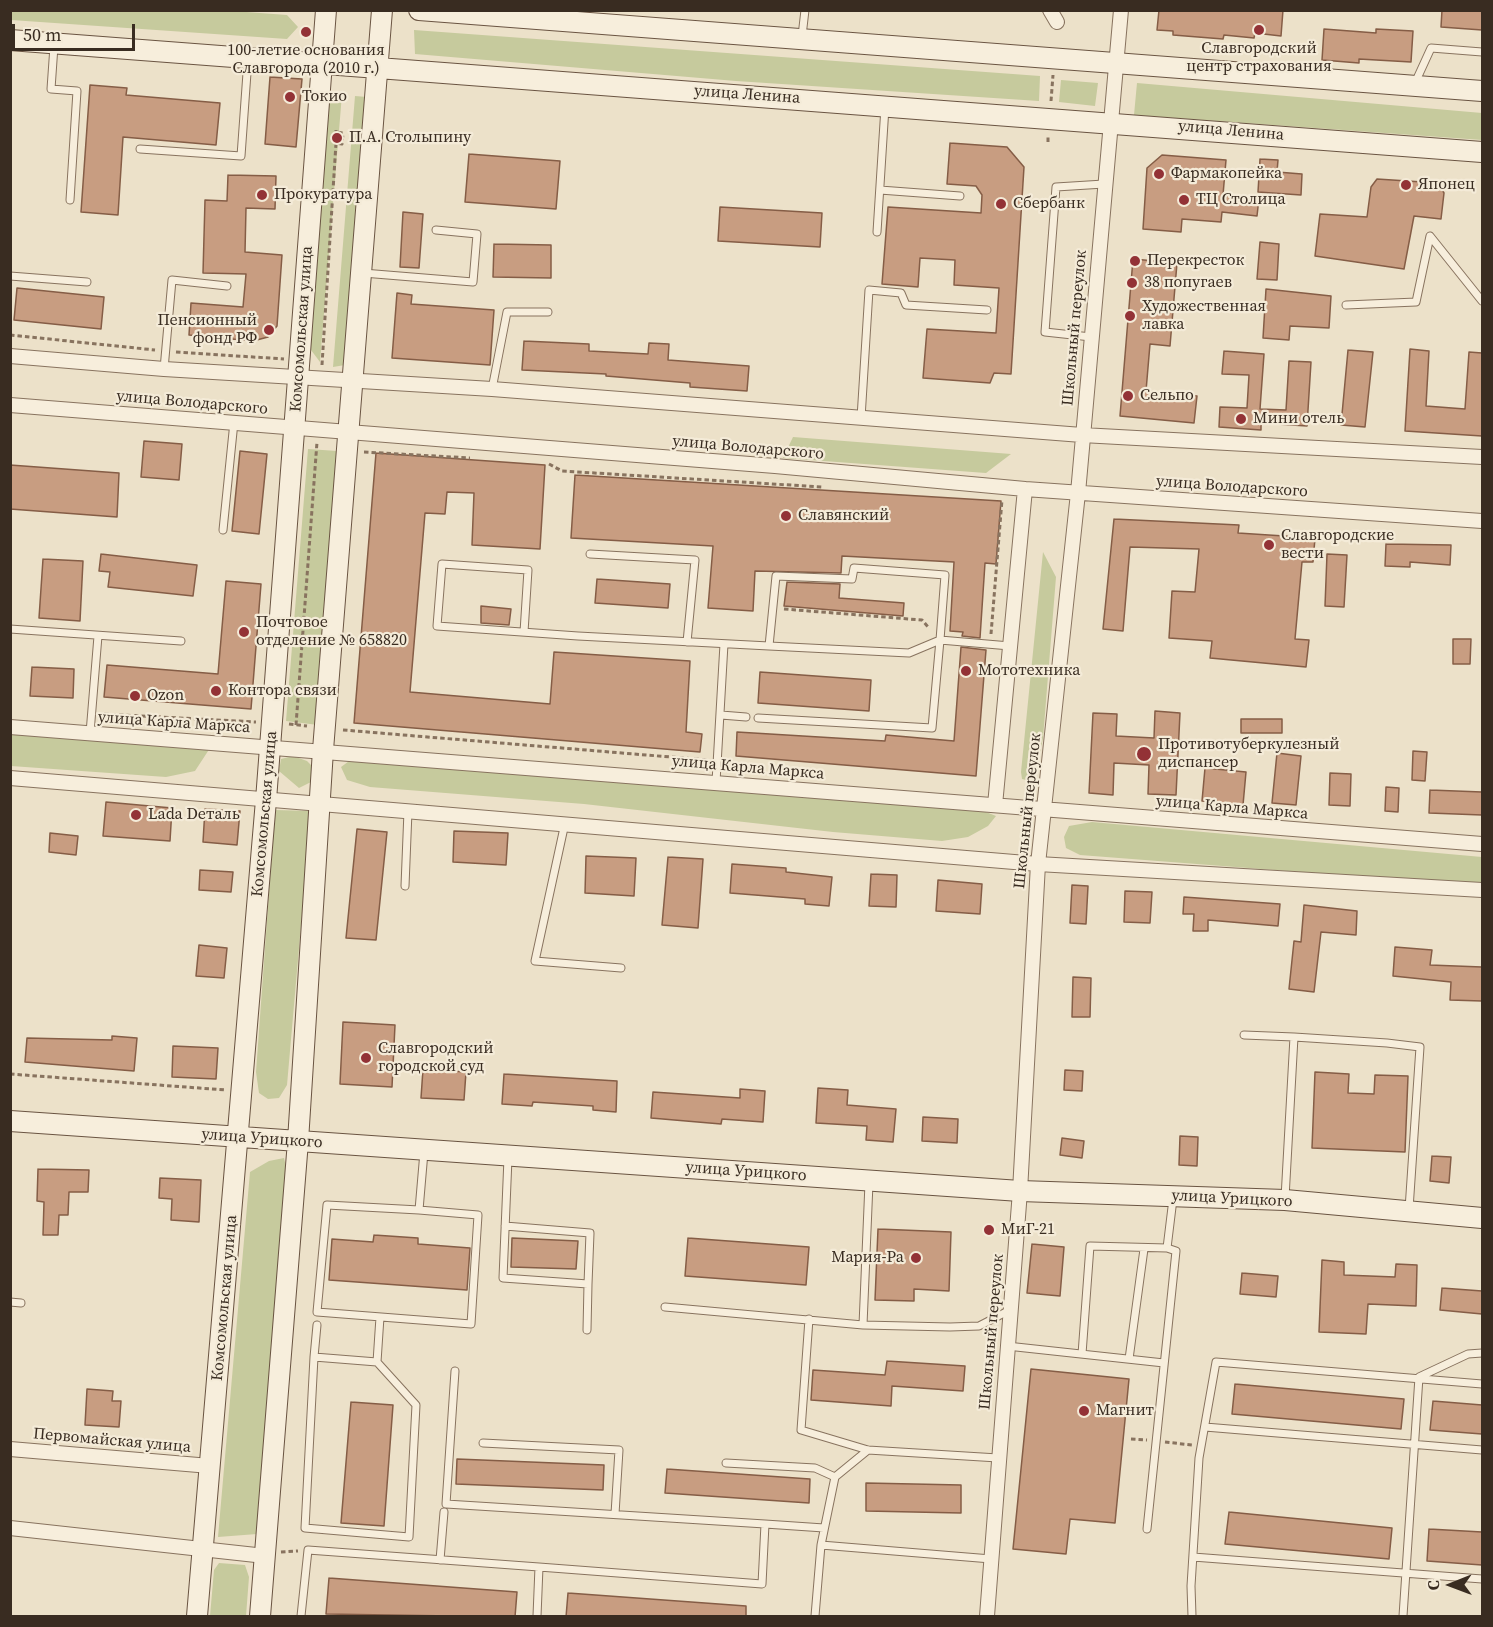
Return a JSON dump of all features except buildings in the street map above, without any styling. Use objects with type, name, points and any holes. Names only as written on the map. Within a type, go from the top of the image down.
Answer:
[{"type":"street","name":"Комсомольская улица","points":[[197,1617],[271,746],[326,10]]},
{"type":"street","points":[[260,1617],[298,1141],[319,805],[347,432],[382,10]]},
{"type":"street","points":[[419,10],[623,22],[801,39],[1482,91]]},
{"type":"street","name":"Школьный переулок","points":[[987,1617],[1020,1191],[1038,864],[1078,493],[1121,10]]},
{"type":"street","name":"улица Ленина","points":[[10,40],[322,65],[886,104],[1482,152]]},
{"type":"street","name":"улица Володарского","points":[[10,356],[164,369],[299,369],[492,389],[1082,435],[1482,457]]},
{"type":"street","name":"улица Володарского","points":[[10,405],[1025,489],[1482,521]]},
{"type":"street","points":[[995,805],[1025,489]]},
{"type":"street","name":"улица Карла Маркса","points":[[10,727],[323,750],[1482,844]]},
{"type":"street","points":[[10,778],[1038,864],[1482,890]]},
{"type":"street","name":"улица Урицкого","points":[[10,1121],[1020,1191],[1285,1200],[1482,1218]]},
{"type":"street","name":"Первомайская улица","points":[[10,1449],[210,1466]]},
{"type":"street","points":[[10,1528],[265,1556]]},
{"type":"lane","points":[[801,39],[805,10]]},
{"type":"lane","points":[[55,44],[51,89],[77,91],[70,200]]},
{"type":"lane","points":[[1413,85],[1431,48],[1482,52]]},
{"type":"lane","points":[[140,149],[241,156],[248,59]]},
{"type":"lane","points":[[877,232],[886,104]]},
{"type":"lane","points":[[1092,337],[1045,332],[1056,187],[1104,184]]},
{"type":"lane","points":[[880,190],[960,196]]},
{"type":"lane","points":[[361,273],[473,282],[477,234],[436,230]]},
{"type":"lane","points":[[1346,305],[1416,302],[1430,236],[1482,301]]},
{"type":"lane","points":[[10,276],[87,282]]},
{"type":"lane","points":[[164,369],[172,280],[227,286]]},
{"type":"lane","points":[[861,418],[869,290],[901,293],[906,305],[987,310]]},
{"type":"lane","points":[[492,389],[507,312],[548,312]]},
{"type":"lane","points":[[223,530],[234,422]]},
{"type":"lane","points":[[590,554],[695,561],[687,642]]},
{"type":"lane","points":[[524,632],[528,570],[442,564],[436,626],[524,632],[687,642],[909,653],[940,640],[1010,646]]},
{"type":"lane","points":[[758,718],[932,728],[945,575],[854,568],[852,579],[776,576],[769,646]]},
{"type":"lane","points":[[10,629],[181,641]]},
{"type":"lane","points":[[90,733],[98,636]]},
{"type":"lane","points":[[716,782],[724,644]]},
{"type":"lane","points":[[721,715],[746,717]]},
{"type":"lane","points":[[405,886],[408,811]]},
{"type":"lane","points":[[565,823],[535,962],[621,968]]},
{"type":"lane","points":[[1244,1035],[1420,1047],[1409,1212]]},
{"type":"lane","points":[[1285,1200],[1293,1037]]},
{"type":"lane","points":[[420,1210],[424,1150]]},
{"type":"lane","points":[[509,1156],[503,1278],[588,1284]]},
{"type":"lane","points":[[863,1324],[869,1180]]},
{"type":"lane","points":[[1167,1248],[1173,1196]]},
{"type":"lane","points":[[327,1205],[420,1210],[478,1215],[471,1324],[317,1312],[327,1205]]},
{"type":"lane","points":[[506,1226],[590,1233],[586,1329]]},
{"type":"lane","points":[[1082,1354],[1090,1246],[1167,1248],[1176,1251],[1147,1529]]},
{"type":"lane","points":[[1130,1359],[1144,1249]]},
{"type":"lane","points":[[10,1302],[21,1303]]},
{"type":"lane","points":[[665,1306],[863,1324],[979,1326],[1010,1310]]},
{"type":"lane","points":[[377,1362],[380,1317]]},
{"type":"lane","points":[[809,1320],[801,1430],[868,1450],[998,1458]]},
{"type":"lane","points":[[314,1357],[377,1362],[416,1405],[410,1537],[305,1528],[314,1357],[317,1325]]},
{"type":"lane","points":[[1007,1346],[1164,1363]]},
{"type":"lane","points":[[1419,1377],[1468,1354],[1482,1353]]},
{"type":"lane","points":[[1192,1617],[1193,1557],[1200,1458],[1216,1362],[1482,1384]]},
{"type":"lane","points":[[455,1371],[446,1504],[824,1528]]},
{"type":"lane","points":[[1403,1617],[1419,1377]]},
{"type":"lane","points":[[1205,1427],[1482,1450]]},
{"type":"lane","points":[[483,1443],[619,1450],[615,1515]]},
{"type":"lane","points":[[815,1617],[821,1545],[835,1477],[868,1450]]},
{"type":"lane","points":[[726,1463],[815,1468],[835,1477]]},
{"type":"lane","points":[[440,1560],[444,1512]]},
{"type":"lane","points":[[301,1617],[308,1550],[762,1584],[765,1524]]},
{"type":"lane","points":[[821,1545],[990,1559]]},
{"type":"lane","points":[[1193,1557],[1482,1580]]},
{"type":"lane","points":[[537,1617],[539,1567]]},
{"type":"path","points":[[322,372],[336,143],[342,144],[343,133],[336,132],[336,122]]},
{"type":"path","points":[[10,335],[352,374]]},
{"type":"path","points":[[296,725],[318,430]]},
{"type":"path","points":[[364,452],[476,459]]},
{"type":"path","points":[[546,463],[562,471],[824,487]]},
{"type":"path","points":[[990,644],[1003,498],[991,497]]},
{"type":"path","points":[[772,609],[921,620],[940,640]]},
{"type":"path","points":[[92,713],[272,722],[718,761]]},
{"type":"path","points":[[10,1074],[226,1090]]},
{"type":"path","points":[[265,1556],[279,1552],[308,1550]]},
{"type":"green space","points":[[10,11],[233,11],[287,15],[298,27],[287,39],[11,20]]},
{"type":"green space","points":[[414,30],[1040,76],[1039,101],[736,81],[415,54]]},
{"type":"green space","points":[[1061,80],[1098,83],[1095,106],[1059,102]]},
{"type":"green space","points":[[1137,83],[1482,113],[1482,140],[1134,115]]},
{"type":"green space","points":[[329,91],[342,94],[320,362],[305,342]]},
{"type":"green space","points":[[355,96],[367,97],[345,365],[333,367]]},
{"type":"green space","points":[[793,437],[1011,454],[986,473],[783,458]]},
{"type":"green space","points":[[308,449],[337,451],[318,725],[286,721]]},
{"type":"green space","points":[[1043,552],[1056,577],[1043,738],[1034,782],[1022,779],[1021,772]]},
{"type":"green space","points":[[10,732],[212,745],[195,771],[166,777],[11,766]]},
{"type":"green space","points":[[293,756],[307,761],[314,768],[311,782],[299,788],[279,771],[281,759]]},
{"type":"green space","points":[[356,756],[981,810],[996,816],[988,826],[968,837],[942,841],[833,832],[584,804],[370,787],[347,780],[341,767]]},
{"type":"green space","points":[[275,810],[311,811],[287,1085],[279,1098],[268,1099],[259,1093],[256,1072]]},
{"type":"green space","points":[[1092,822],[1482,857],[1482,886],[1080,855],[1066,848],[1064,837],[1069,826]]},
{"type":"green space","points":[[284,1158],[288,1175],[257,1534],[218,1537],[250,1172],[269,1161]]},
{"type":"green space","points":[[219,1563],[245,1565],[249,1577],[246,1616],[210,1616],[214,1570]]},
{"type":"place","name":"Славгородский центр страхования","points":[[1259,30]]},
{"type":"place","name":"100-летие основания Славгорода (2010 г.)","points":[[306,32]]},
{"type":"place","name":"Токио","points":[[290,97]]},
{"type":"place","name":"П.А. Столыпину","points":[[337,138]]},
{"type":"place","name":"Фармакопейка","points":[[1159,174]]},
{"type":"place","name":"Японец","points":[[1406,185]]},
{"type":"place","name":"Прокуратура","points":[[262,195]]},
{"type":"place","name":"ТЦ Столица","points":[[1184,200]]},
{"type":"place","name":"Сбербанк","points":[[1001,204]]},
{"type":"place","name":"Перекресток","points":[[1135,261]]},
{"type":"place","name":"38 попугаев","points":[[1132,283]]},
{"type":"place","name":"Художественная лавка","points":[[1130,316]]},
{"type":"place","name":"Пенсионный фонд РФ","points":[[269,330]]},
{"type":"place","name":"Сельпо","points":[[1128,396]]},
{"type":"place","name":"Мини отель","points":[[1241,419]]},
{"type":"place","name":"Славянский","points":[[786,516]]},
{"type":"place","name":"Славгородские вести","points":[[1269,545]]},
{"type":"place","name":"Почтовое отделение № 658820","points":[[244,632]]},
{"type":"place","name":"Мототехника","points":[[966,671]]},
{"type":"place","name":"Контора связи","points":[[216,691]]},
{"type":"place","name":"Ozon","points":[[135,696]]},
{"type":"place","name":"Противотуберкулезный диспансер","points":[[1144,754]]},
{"type":"place","name":"Lada Dеталь","points":[[136,815]]},
{"type":"place","name":"Славгородский городской суд","points":[[366,1058]]},
{"type":"place","name":"МиГ-21","points":[[989,1230]]},
{"type":"place","name":"Мария-Ра","points":[[916,1258]]},
{"type":"place","name":"Магнит","points":[[1084,1411]]}]
